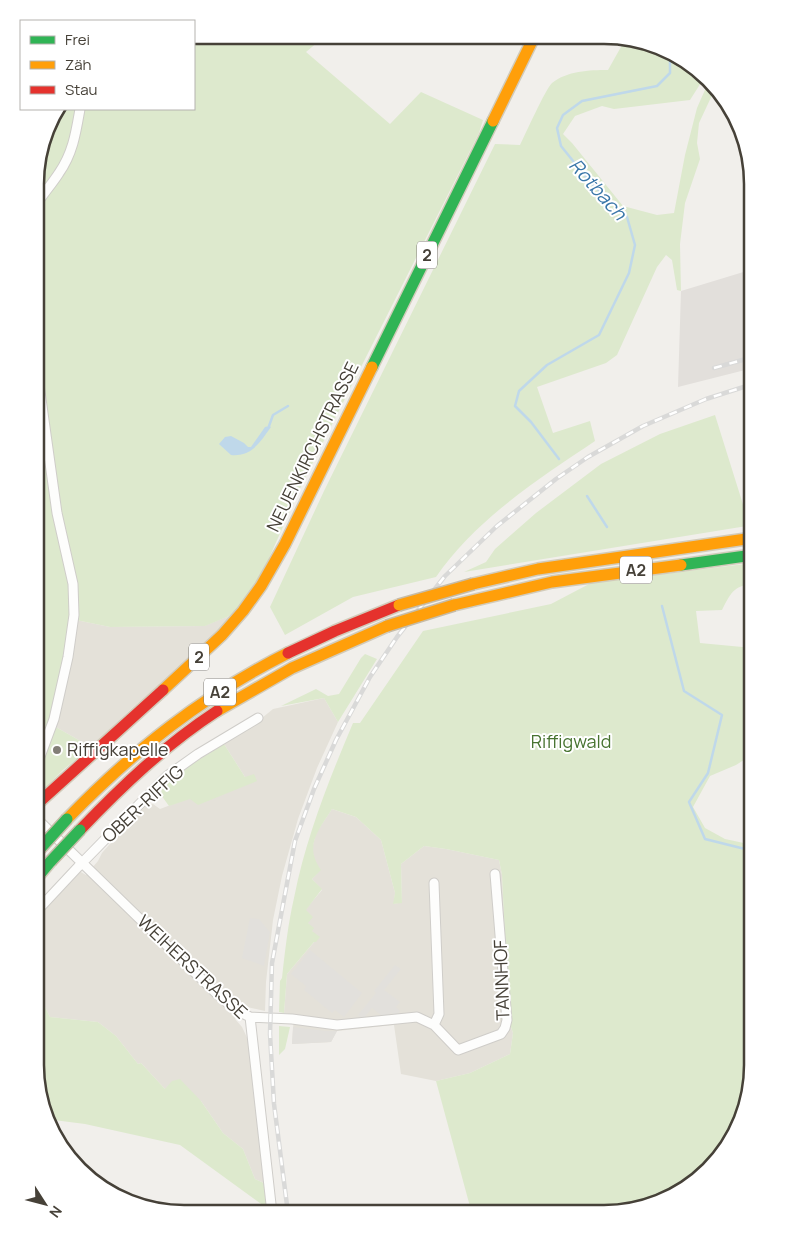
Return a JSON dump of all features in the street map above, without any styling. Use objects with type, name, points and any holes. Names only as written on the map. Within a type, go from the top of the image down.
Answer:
[{"type":"main road","name":"NEUENKIRCHSTRASSE","points":[[44,798],[221,636],[241,616],[262,586],[298,517],[531,44]]},
{"type":"main road","name":"A2","points":[[44,844],[101,784],[156,736],[248,674],[296,648],[360,620],[437,593],[550,567],[744,539]]},
{"type":"main road","name":"A2","points":[[44,869],[80,830],[149,762],[227,705],[300,664],[352,640],[388,626],[454,605],[552,582],[744,556]]},
{"type":"street","points":[[44,195],[60,172],[74,142],[80,110]]},
{"type":"street","points":[[44,422],[54,496],[73,584],[74,614],[68,658],[54,719],[44,746]]},
{"type":"street","name":"OBER-RIFFIG","points":[[82,862],[167,776],[198,754],[258,718]]},
{"type":"street","name":"WEIHERSTRASSE","points":[[44,826],[225,1002],[250,1017],[271,1205]]},
{"type":"street","points":[[44,903],[82,862]]},
{"type":"street","name":"TANNHOF","points":[[250,1017],[337,1025],[416,1017],[434,1025],[458,1050],[501,1034],[507,1020],[495,874]]},
{"type":"street","points":[[434,883],[439,1014],[434,1025]]},
{"type":"shaded area","points":[[744,272],[744,370],[678,387],[681,291]]},
{"type":"shaded area","points":[[234,614],[213,638],[131,709],[91,747],[54,726],[76,620],[110,627],[204,626]]},
{"type":"shaded area","points":[[324,698],[338,722],[317,768],[298,819],[282,876],[273,920],[266,982],[265,1011],[247,1007],[235,1019],[242,1027],[250,1044],[266,1184],[255,1179],[243,1149],[223,1133],[201,1101],[165,1089],[141,1063],[138,1064],[116,1036],[98,1022],[50,1017],[44,1005],[44,908],[79,871],[86,875],[102,853],[143,806],[153,804],[160,809],[245,777],[224,744],[252,726],[273,709]]},
{"type":"shaded area","points":[[332,809],[356,817],[381,840],[395,893],[394,904],[402,902],[401,864],[424,846],[499,860],[502,875],[509,1021],[513,1033],[510,1054],[470,1073],[436,1081],[401,1074],[394,1025],[337,1031],[331,1042],[292,1044],[294,1015],[284,1013],[287,974],[315,941],[305,910],[322,890],[312,879],[320,870],[315,862],[312,849],[316,833]]},
{"type":"shaded area","points":[[250,918],[259,919],[270,932],[264,966],[242,958]]},
{"type":"shaded area","points":[[310,950],[362,993],[344,1017],[335,1010],[332,1013],[304,990],[306,986],[291,974]]},
{"type":"shaded area","points":[[395,965],[401,969],[384,990],[400,1002],[396,1007],[400,1011],[396,1016],[391,1013],[386,1019],[372,1008],[363,1019],[358,1015]]},
{"type":"shaded area","points":[[293,1027],[337,1031],[331,1042],[292,1044]]},
{"type":"green space","points":[[195,44],[316,44],[306,52],[390,124],[421,92],[483,120],[479,133],[302,484],[258,583],[234,614],[205,626],[110,627],[76,620],[44,395],[44,200],[60,177],[82,110],[195,110]]},
{"type":"green space","points":[[622,45],[658,54],[689,73],[701,83],[690,100],[614,109],[602,106],[575,116],[563,134],[623,206],[657,215],[674,213],[685,155],[697,108],[706,88],[712,95],[699,123],[697,143],[700,159],[685,203],[680,244],[681,291],[677,290],[672,260],[666,255],[657,267],[617,355],[606,363],[537,387],[553,433],[590,421],[595,441],[530,486],[489,519],[452,556],[436,577],[353,597],[285,635],[270,607],[324,491],[495,144],[520,145],[549,87],[558,79],[586,71],[608,70]]},
{"type":"green space","points":[[66,110],[78,110],[72,140],[63,162],[44,190],[45,166],[51,139],[58,122]]},
{"type":"green space","points":[[715,415],[744,508],[744,526],[464,572],[486,562],[495,549],[536,513],[601,464],[660,434]]},
{"type":"green space","points":[[44,425],[70,592],[70,629],[51,719],[44,738]]},
{"type":"green space","name":"Riffigwald","points":[[744,564],[744,585],[730,595],[722,610],[696,611],[700,643],[744,647],[744,760],[710,776],[693,807],[705,828],[725,839],[744,843],[744,1074],[742,1092],[734,1119],[715,1150],[689,1176],[658,1195],[631,1203],[604,1205],[470,1205],[436,1081],[470,1073],[510,1054],[513,1033],[509,1021],[502,875],[499,860],[424,846],[401,864],[402,903],[393,904],[395,893],[381,840],[356,817],[332,809],[318,832],[313,846],[316,861],[321,870],[312,879],[322,889],[306,910],[313,917],[308,923],[314,928],[312,931],[320,937],[287,974],[284,1013],[279,1012],[280,981],[282,978],[288,928],[305,853],[319,809],[353,723],[360,723],[423,631],[551,604],[591,583]]},
{"type":"green space","points":[[365,654],[377,659],[338,722],[324,698],[281,706],[316,689],[328,696],[339,694]]},
{"type":"green space","points":[[54,726],[91,747],[63,770],[44,789],[44,751]]},
{"type":"green space","points":[[224,744],[245,777],[254,774],[257,781],[198,805],[190,799],[169,806],[161,795],[162,788],[192,764]]},
{"type":"green space","points":[[44,1005],[50,1017],[98,1022],[116,1036],[138,1064],[141,1063],[165,1089],[172,1081],[180,1079],[201,1101],[223,1133],[243,1149],[255,1179],[266,1184],[268,1205],[262,1205],[180,1145],[54,1119],[46,1092],[44,1074]]},
{"type":"green space","points":[[279,1026],[290,1027],[285,1049],[279,1055]]},
{"type":"water","points":[[265,427],[271,427],[259,443],[245,454],[231,455],[219,444],[225,437],[231,436],[251,447]]},
{"type":"waterway","name":"Rotbach","points":[[559,459],[531,422],[515,406],[519,391],[547,365],[599,335],[629,273],[635,245],[627,217],[590,182],[561,146],[557,128],[563,115],[582,101],[657,86],[670,73],[670,61]]},
{"type":"waterway","points":[[269,426],[273,415],[288,406]]},
{"type":"waterway","name":"Rotbach","points":[[587,496],[607,527]]},
{"type":"waterway","name":"Rotbach","points":[[662,606],[684,691],[722,715],[708,773],[689,802],[705,839],[744,849]]},
{"type":"railway","points":[[714,368],[744,360]]},
{"type":"railway","points":[[287,1205],[274,1104],[270,1034],[272,963],[295,841],[314,789],[336,740],[370,677],[397,637],[445,576],[497,526],[556,479],[588,457],[643,426],[706,399],[744,387]]},
{"type":"traffic: fast","points":[[372,367],[493,121]]},
{"type":"traffic: fast","points":[[681,565],[744,556]]},
{"type":"traffic: fast","points":[[44,844],[67,819]]},
{"type":"traffic: fast","points":[[51,861],[80,830]]},
{"type":"traffic: fast","points":[[44,869],[51,861]]},
{"type":"traffic: slow","points":[[493,121],[531,44]]},
{"type":"traffic: slow","points":[[163,690],[222,635],[261,586],[285,544],[372,367]]},
{"type":"traffic: slow","points":[[473,584],[538,569],[744,539]]},
{"type":"traffic: slow","points":[[454,605],[552,582],[681,565]]},
{"type":"traffic: slow","points":[[399,605],[473,584]]},
{"type":"traffic: slow","points":[[387,626],[454,605]]},
{"type":"traffic: slow","points":[[217,711],[292,668],[387,626]]},
{"type":"traffic: slow","points":[[67,819],[118,770],[170,727],[226,688],[288,653]]},
{"type":"traffic: jam","points":[[288,653],[335,631],[399,605]]},
{"type":"traffic: jam","points":[[44,798],[163,690]]},
{"type":"traffic: jam","points":[[80,830],[162,752],[217,711]]},
{"type":"place","name":"Riffigkapelle","points":[[57,750]]}]
